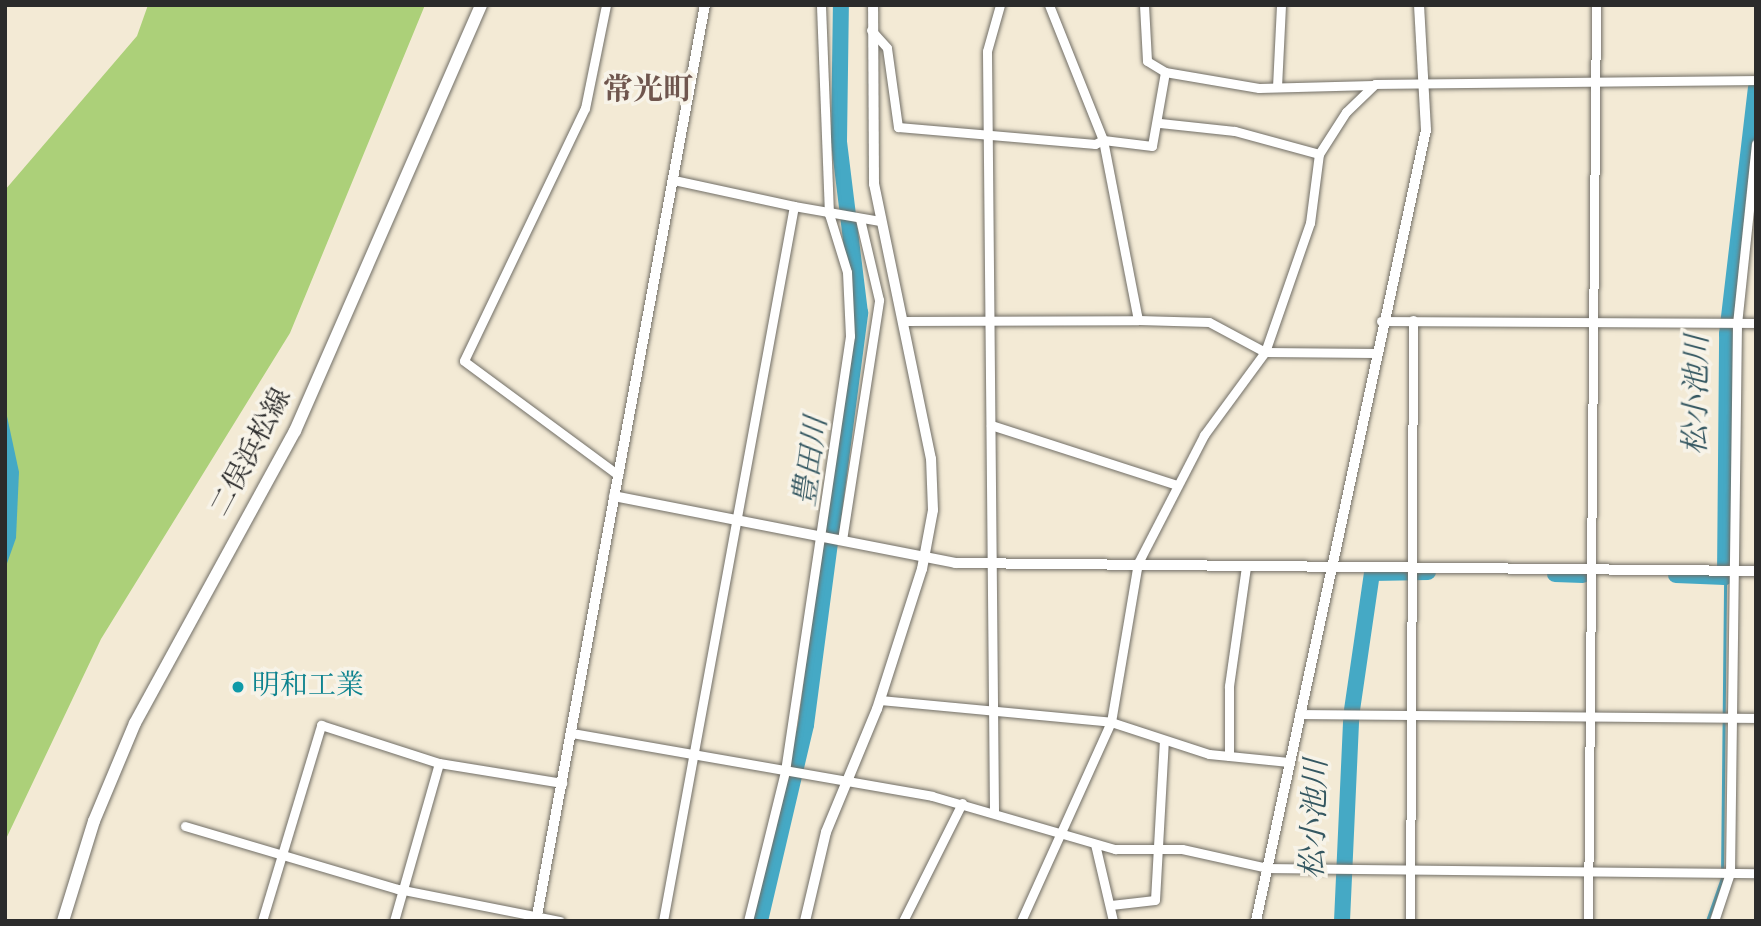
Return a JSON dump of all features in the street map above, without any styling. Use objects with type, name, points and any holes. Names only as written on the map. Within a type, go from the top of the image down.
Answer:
[{"type":"main road","name":"二俣浜松線","points":[[63,921],[94,821],[135,723],[295,431],[481,5]]},
{"type":"street","points":[[606,5],[585,108],[464,361],[618,475]]},
{"type":"street","points":[[536,919],[705,5]]},
{"type":"street","points":[[748,921],[785,771],[852,304],[832,214],[821,5]]},
{"type":"street","points":[[805,921],[845,782],[880,700],[925,557],[932,471],[880,221],[871,151],[873,5]]},
{"type":"street","points":[[994,810],[995,714],[986,136],[987,51],[1000,5]]},
{"type":"street","points":[[1049,5],[1103,140],[1138,320]]},
{"type":"street","points":[[1143,5],[1147,61],[1165,72],[1277,87],[1756,80]]},
{"type":"street","points":[[1277,87],[1281,5]]},
{"type":"street","points":[[1256,921],[1381,321],[1426,130],[1419,5]]},
{"type":"street","points":[[1588,921],[1596,5]]},
{"type":"street","points":[[871,30],[887,48],[898,127],[986,136],[1103,140],[1152,146],[1160,123],[1165,72]]},
{"type":"street","points":[[1021,921],[1111,722],[1138,563],[1177,485],[1224,404],[1265,352],[1310,223],[1319,154],[1326,135],[1375,84]]},
{"type":"street","points":[[1160,123],[1235,131],[1319,154]]},
{"type":"street","points":[[1714,921],[1729,873],[1737,323],[1756,144]]},
{"type":"street","points":[[674,180],[832,214],[880,221]]},
{"type":"street","points":[[663,921],[794,206]]},
{"type":"street","points":[[840,539],[879,300],[857,218]]},
{"type":"street","points":[[902,321],[989,320],[1128,325],[1138,320],[1209,322],[1265,352],[1375,353]]},
{"type":"street","points":[[1410,921],[1413,320]]},
{"type":"street","points":[[1381,321],[1756,323]]},
{"type":"street","points":[[991,425],[1177,485]]},
{"type":"street","points":[[614,496],[925,557],[993,564],[1138,563],[1756,571]]},
{"type":"street","points":[[1229,756],[1229,686],[1246,566]]},
{"type":"street","points":[[880,700],[995,714],[1111,722],[1164,740],[1229,756],[1289,762]]},
{"type":"street","points":[[1299,714],[1756,718]]},
{"type":"street","points":[[262,921],[321,725],[439,763],[562,783]]},
{"type":"street","points":[[572,733],[693,752],[808,776],[962,803],[994,810],[1095,844],[1155,848],[1267,867],[1756,873]]},
{"type":"street","points":[[1111,905],[1155,900],[1155,848],[1164,740]]},
{"type":"street","points":[[394,921],[439,763]]},
{"type":"street","points":[[903,921],[962,803]]},
{"type":"street","points":[[185,826],[404,890],[536,919],[560,921]]},
{"type":"street","points":[[1095,844],[1113,921]]},
{"type":"green space","points":[[148,5],[425,5],[290,333],[101,639],[5,841],[5,190],[137,36]]},
{"type":"water","points":[[5,407],[19,472],[16,538],[5,569]]},
{"type":"waterway","name":"豊田川","points":[[760,921],[806,725],[860,313],[839,141],[841,5]]},
{"type":"waterway","name":"松小池川","points":[[1676,575],[1725,577],[1727,334],[1756,88]]},
{"type":"waterway","name":"松小池川","points":[[1352,710],[1372,573],[1428,572]]},
{"type":"waterway","name":"松小池川","points":[[1555,574],[1583,575]]},
{"type":"waterway","points":[[1707,921],[1722,878],[1725,577]]},
{"type":"waterway","name":"松小池川","points":[[1342,921],[1351,719]]},
{"type":"place","name":"明和工業","points":[[238,687]]},
{"type":"district","name":"常光町","points":[[648,92]]}]
